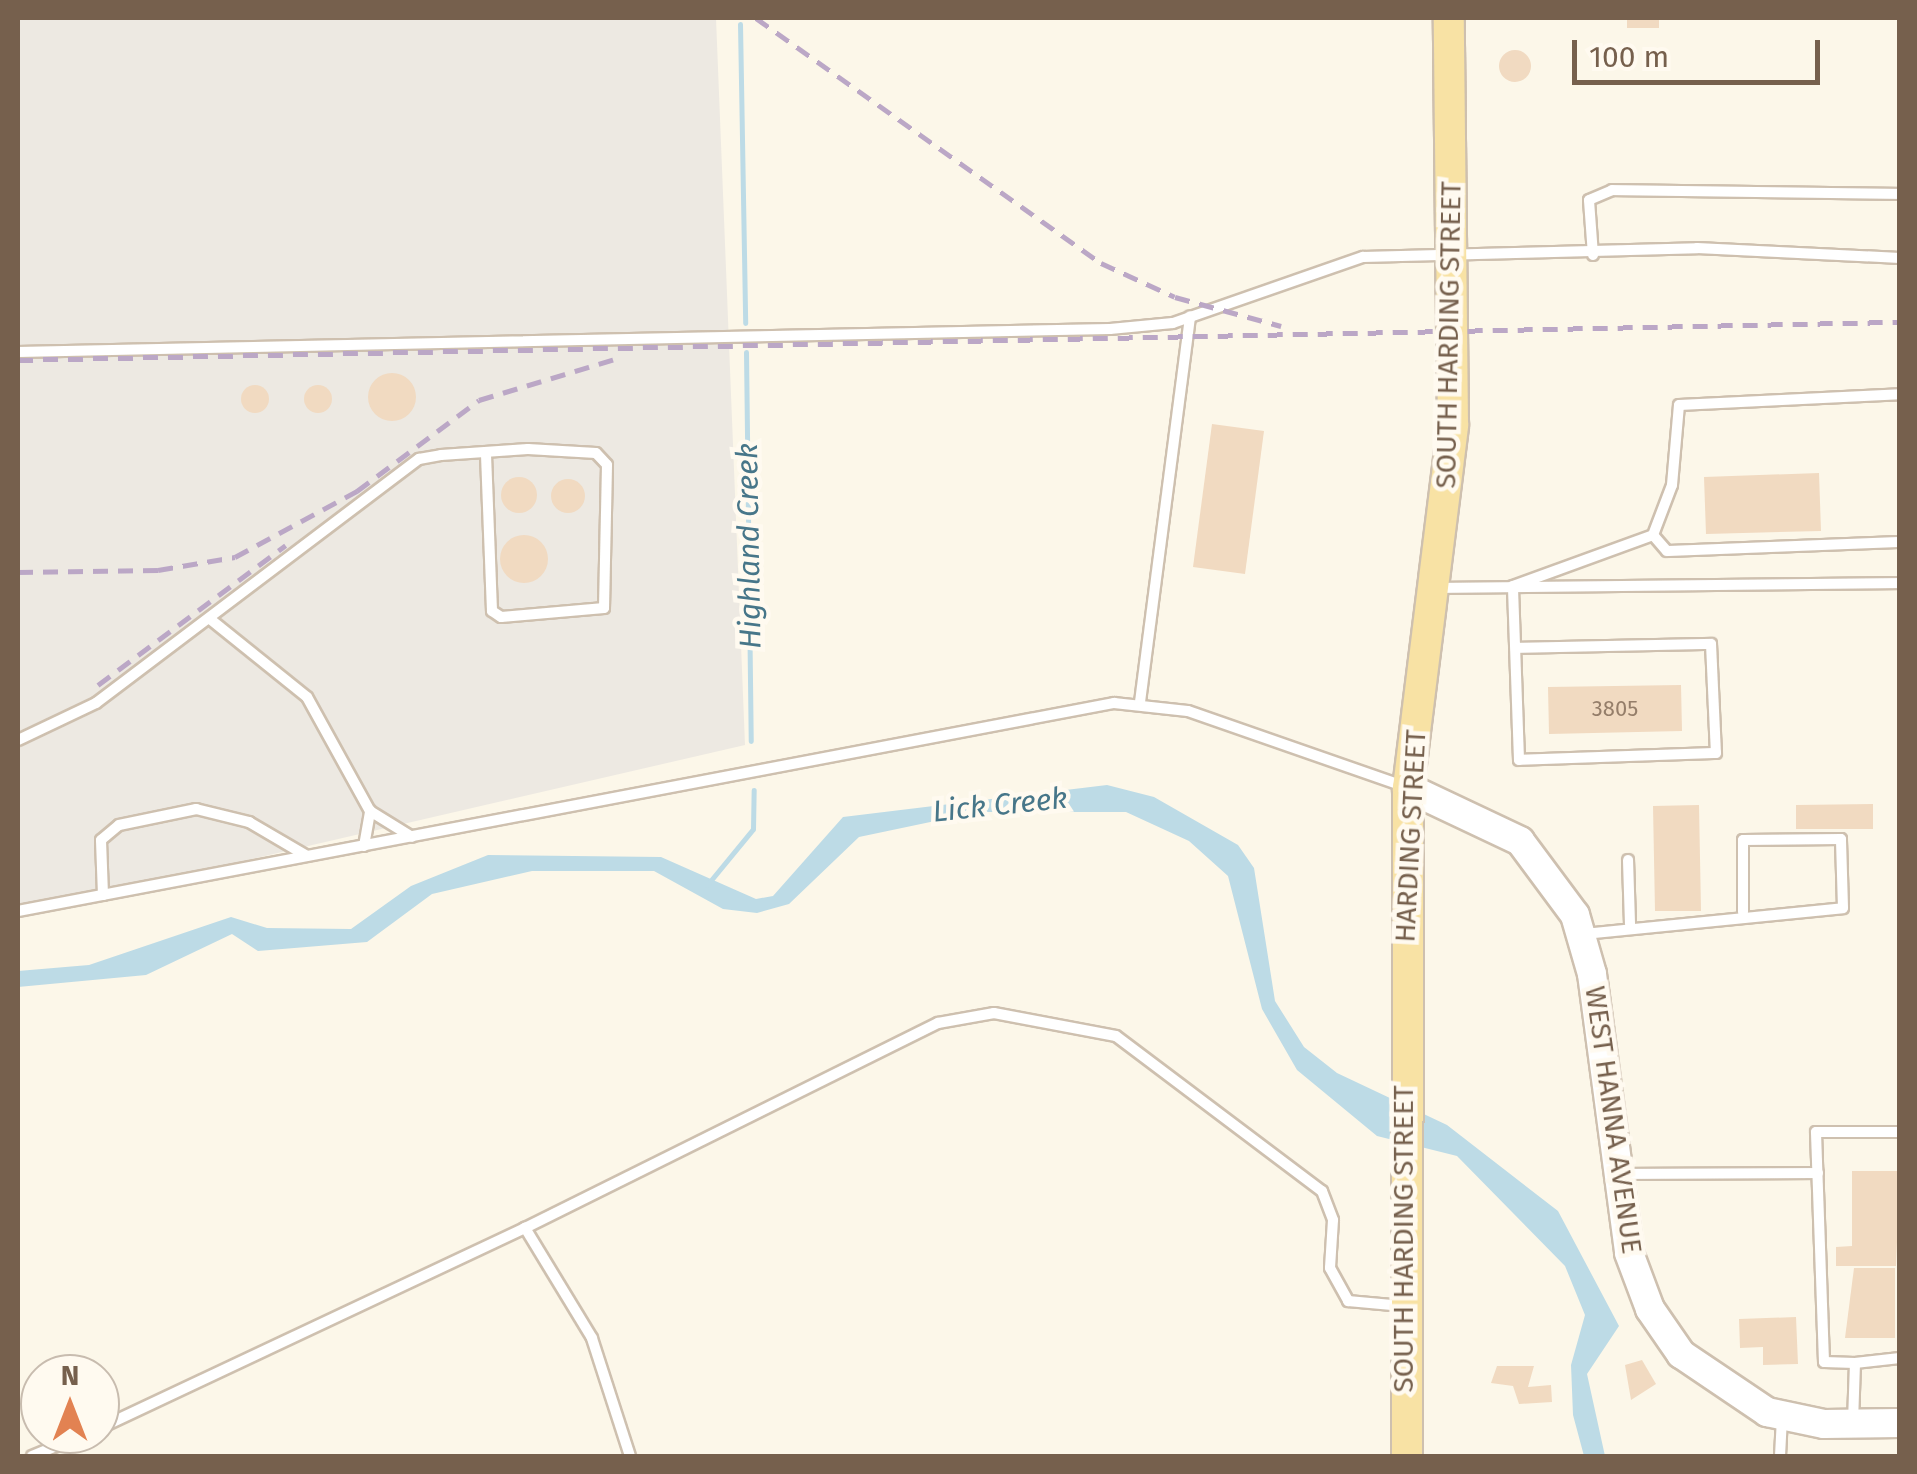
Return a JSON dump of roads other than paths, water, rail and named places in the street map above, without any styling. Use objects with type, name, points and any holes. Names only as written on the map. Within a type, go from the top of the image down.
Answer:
[{"type":"main road","name":"SOUTH HARDING STREET","points":[[1428,652],[1453,425],[1449,18]]},
{"type":"main road","name":"HARDING STREET","points":[[1404,1021],[1408,788],[1428,652]]},
{"type":"main road","name":"WEST HANNA AVENUE","points":[[1408,788],[1520,841],[1556,880],[1583,934],[1633,1268],[1658,1322],[1707,1378],[1782,1416],[1853,1424],[1900,1423]]},
{"type":"main road","name":"SOUTH HARDING STREET","points":[[1404,1021],[1406,1456]]},
{"type":"lane","points":[[1593,255],[1590,200],[1612,190],[1900,194]]},
{"type":"lane","points":[[18,352],[1110,330],[1190,316],[1363,256],[1452,261],[1717,248],[1900,258]]},
{"type":"lane","points":[[1140,702],[1190,316]]},
{"type":"lane","points":[[1514,586],[1653,536],[1672,485],[1678,405],[1900,394]]},
{"type":"lane","points":[[18,740],[96,703],[419,459],[486,452],[572,448],[607,465],[604,608],[501,618],[492,610],[486,452]]},
{"type":"lane","points":[[1653,536],[1667,550],[1900,542]]},
{"type":"lane","points":[[1438,588],[1900,584]]},
{"type":"lane","points":[[1514,586],[1516,648],[1520,760],[1716,753],[1711,644],[1516,648]]},
{"type":"lane","points":[[210,619],[307,698],[370,812],[412,837]]},
{"type":"lane","points":[[18,910],[1140,702],[1408,788]]},
{"type":"lane","points":[[103,895],[101,840],[118,825],[196,810],[249,822],[308,857]]},
{"type":"lane","points":[[364,846],[370,812]]},
{"type":"lane","points":[[1583,934],[1630,924],[1744,912],[1843,908],[1841,839],[1744,840],[1744,912]]},
{"type":"lane","points":[[1628,860],[1630,924]]},
{"type":"lane","points":[[120,1419],[525,1228],[938,1023],[994,1013],[1116,1036],[1176,1074],[1322,1191],[1333,1220],[1330,1268],[1348,1301],[1403,1306]]},
{"type":"lane","points":[[1900,1132],[1816,1132],[1824,1362],[1900,1358]]},
{"type":"lane","points":[[1618,1174],[1818,1173]]},
{"type":"lane","points":[[525,1228],[592,1338],[630,1456]]},
{"type":"lane","points":[[1853,1424],[1856,1363]]},
{"type":"lane","points":[[1780,1456],[1782,1416]]},
{"type":"water","name":"Lick Creek","points":[[1107,785],[1154,797],[1238,845],[1254,868],[1275,1001],[1304,1047],[1337,1073],[1447,1125],[1558,1211],[1619,1326],[1587,1374],[1605,1456],[1584,1456],[1573,1415],[1571,1365],[1585,1315],[1565,1266],[1457,1156],[1377,1136],[1297,1070],[1262,1009],[1228,876],[1189,841],[1126,812],[978,812],[859,837],[789,904],[757,913],[723,909],[654,871],[532,871],[432,894],[367,942],[258,951],[232,934],[146,975],[18,987],[18,971],[89,965],[231,917],[267,928],[351,929],[411,886],[488,855],[661,857],[756,899],[773,896],[843,817]]},
{"type":"waterway","name":"Highland Creek","points":[[740,24],[745,323]]},
{"type":"waterway","name":"Highland Creek","points":[[746,352],[751,741]]},
{"type":"waterway","name":"Highland Creek","points":[[707,885],[753,829],[754,790]]},
{"type":"railway","points":[[756,18],[1101,263],[1175,297],[1281,326]]},
{"type":"railway","points":[[18,360],[1900,322]]},
{"type":"railway","points":[[18,572],[158,570],[235,557],[357,491],[479,400],[618,358]]},
{"type":"railway","points":[[98,685],[286,545]]}]
